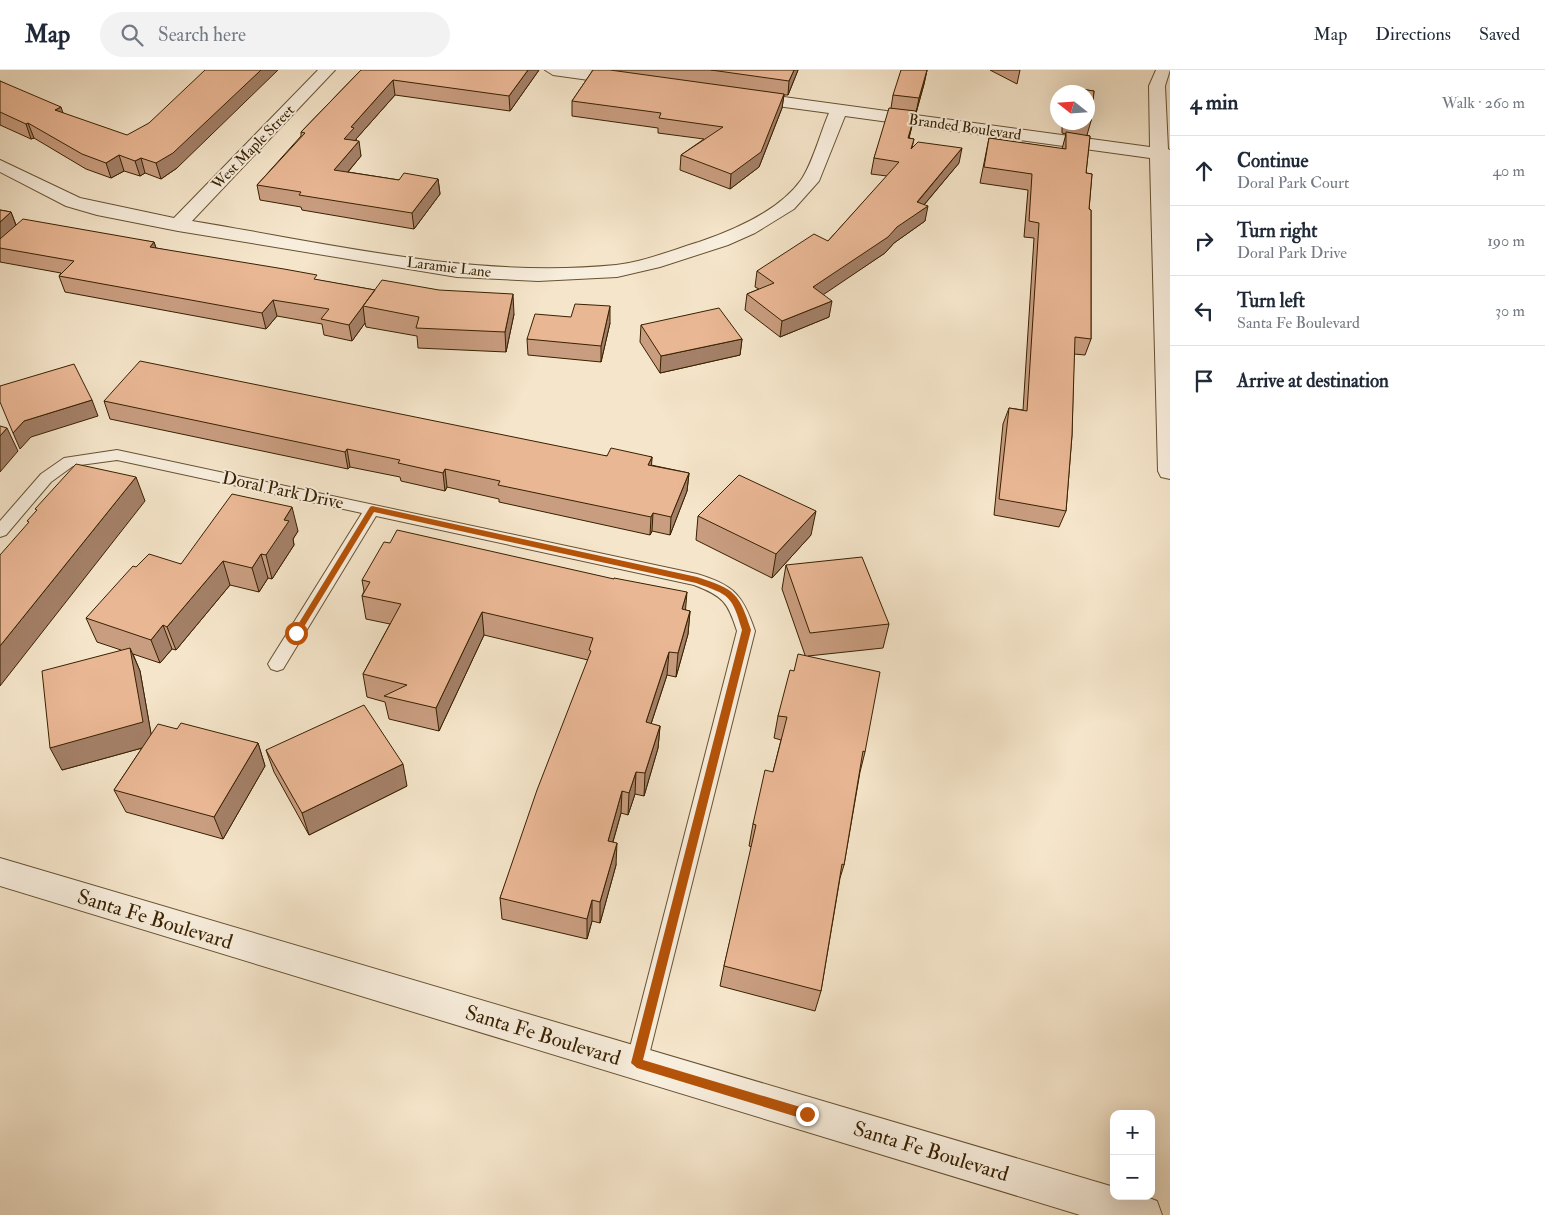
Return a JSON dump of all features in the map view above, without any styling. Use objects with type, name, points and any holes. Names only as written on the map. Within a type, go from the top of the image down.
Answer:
[{"type":"street","name":"West Maple Street","points":[[178,225],[327,70]]},
{"type":"street","points":[[553,70],[642,82]]},
{"type":"street","points":[[1164,70],[1157,86],[1164,154],[1170,471]]},
{"type":"street","name":"Branded Boulevard","points":[[730,94],[1164,154]]},
{"type":"street","name":"Laramie Lane","points":[[0,165],[81,204],[97,209],[178,225],[457,271],[538,275],[617,271],[653,263],[721,241],[748,229],[787,204],[810,181],[839,109]]},
{"type":"street","name":"Santa Fe Boulevard","points":[[0,872],[1143,1215]]},
{"type":"lane","name":"Doral Park Drive","points":[[0,531],[46,478],[69,462],[117,455],[697,580],[722,589],[738,602],[746,630],[637,1063]]},
{"type":"lane","points":[[278,664],[372,509]]},
{"type":"building","points":[[205,70],[261,70],[173,153],[156,163],[141,158],[135,161],[119,155],[106,163],[82,154],[28,123],[26,124],[0,112],[0,81],[61,107],[55,110],[127,135],[149,123]]},
{"type":"building","points":[[361,70],[528,70],[509,96],[393,80],[351,127],[354,128],[344,139],[359,141],[334,170],[399,180],[404,173],[438,179],[412,213],[299,195],[301,192],[257,185],[305,133],[301,132]]},
{"type":"building","points":[[593,70],[610,70],[784,94],[761,152],[731,174],[681,155],[723,127],[659,118],[661,113],[572,101]]},
{"type":"building","points":[[711,70],[794,70],[789,81]]},
{"type":"building","points":[[901,70],[927,70],[919,98],[893,95]]},
{"type":"building","points":[[889,108],[916,111],[908,138],[914,139],[911,149],[918,142],[962,148],[917,202],[928,206],[897,227],[888,237],[813,287],[832,301],[782,321],[747,294],[774,283],[757,271],[814,234],[828,241],[899,162],[874,158]]},
{"type":"building","points":[[1066,132],[1090,136],[1086,173],[1092,174],[1089,209],[1091,210],[1091,339],[1075,337],[1072,435],[1066,511],[999,499],[1009,408],[1027,411],[1039,223],[1029,221],[1032,174],[984,167],[989,138],[1066,149]]},
{"type":"building","points":[[0,210],[11,212],[0,222]]},
{"type":"building","points":[[23,219],[154,242],[150,247],[317,275],[314,279],[375,290],[349,325],[321,319],[329,309],[273,300],[262,313],[59,276],[74,261],[0,248],[0,239]]},
{"type":"building","points":[[382,280],[439,290],[513,294],[505,332],[416,328],[419,317],[363,306]]},
{"type":"building","points":[[575,304],[610,306],[601,346],[527,339],[535,314],[571,317]]},
{"type":"building","points":[[719,308],[742,339],[661,356],[641,325]]},
{"type":"building","points":[[140,361],[607,456],[611,448],[652,457],[648,465],[689,473],[671,517],[653,513],[651,517],[498,485],[500,481],[445,469],[443,473],[398,463],[400,460],[347,449],[345,452],[104,401]]},
{"type":"building","points":[[74,364],[92,400],[24,421],[13,433],[0,402],[0,386]]},
{"type":"building","points":[[0,426],[7,428],[0,436]]},
{"type":"building","points":[[76,464],[136,477],[0,646],[0,555],[29,522],[27,521],[37,510],[35,509]]},
{"type":"building","points":[[739,475],[816,511],[776,554],[698,516]]},
{"type":"building","points":[[232,494],[292,507],[284,520],[289,521],[266,555],[261,554],[252,568],[223,561],[167,627],[163,625],[151,640],[86,618],[133,566],[136,567],[149,554],[181,564]]},
{"type":"building","points":[[397,530],[614,579],[687,592],[682,609],[690,611],[678,653],[669,652],[646,722],[660,726],[645,773],[636,772],[629,793],[622,791],[608,841],[617,843],[600,902],[592,900],[587,919],[500,898],[537,790],[591,651],[589,650],[593,638],[482,612],[436,708],[384,696],[407,685],[363,674],[401,604],[362,596],[370,582],[362,580],[384,542],[390,543]]},
{"type":"building","points":[[862,557],[889,624],[810,633],[786,565]]},
{"type":"building","points":[[130,648],[143,722],[50,748],[42,671]]},
{"type":"building","points":[[798,654],[880,672],[865,752],[863,751],[844,865],[842,864],[821,991],[724,966],[756,825],[753,824],[765,770],[773,772],[787,717],[778,716],[790,670],[794,671]]},
{"type":"building","points":[[364,705],[403,764],[302,813],[266,750]]},
{"type":"building","points":[[181,723],[258,743],[214,817],[114,790],[158,724],[177,729]]},
{"type":"route","points":[[296,633],[372,509],[697,580],[722,589],[738,602],[746,630],[637,1063],[807,1114]]}]
